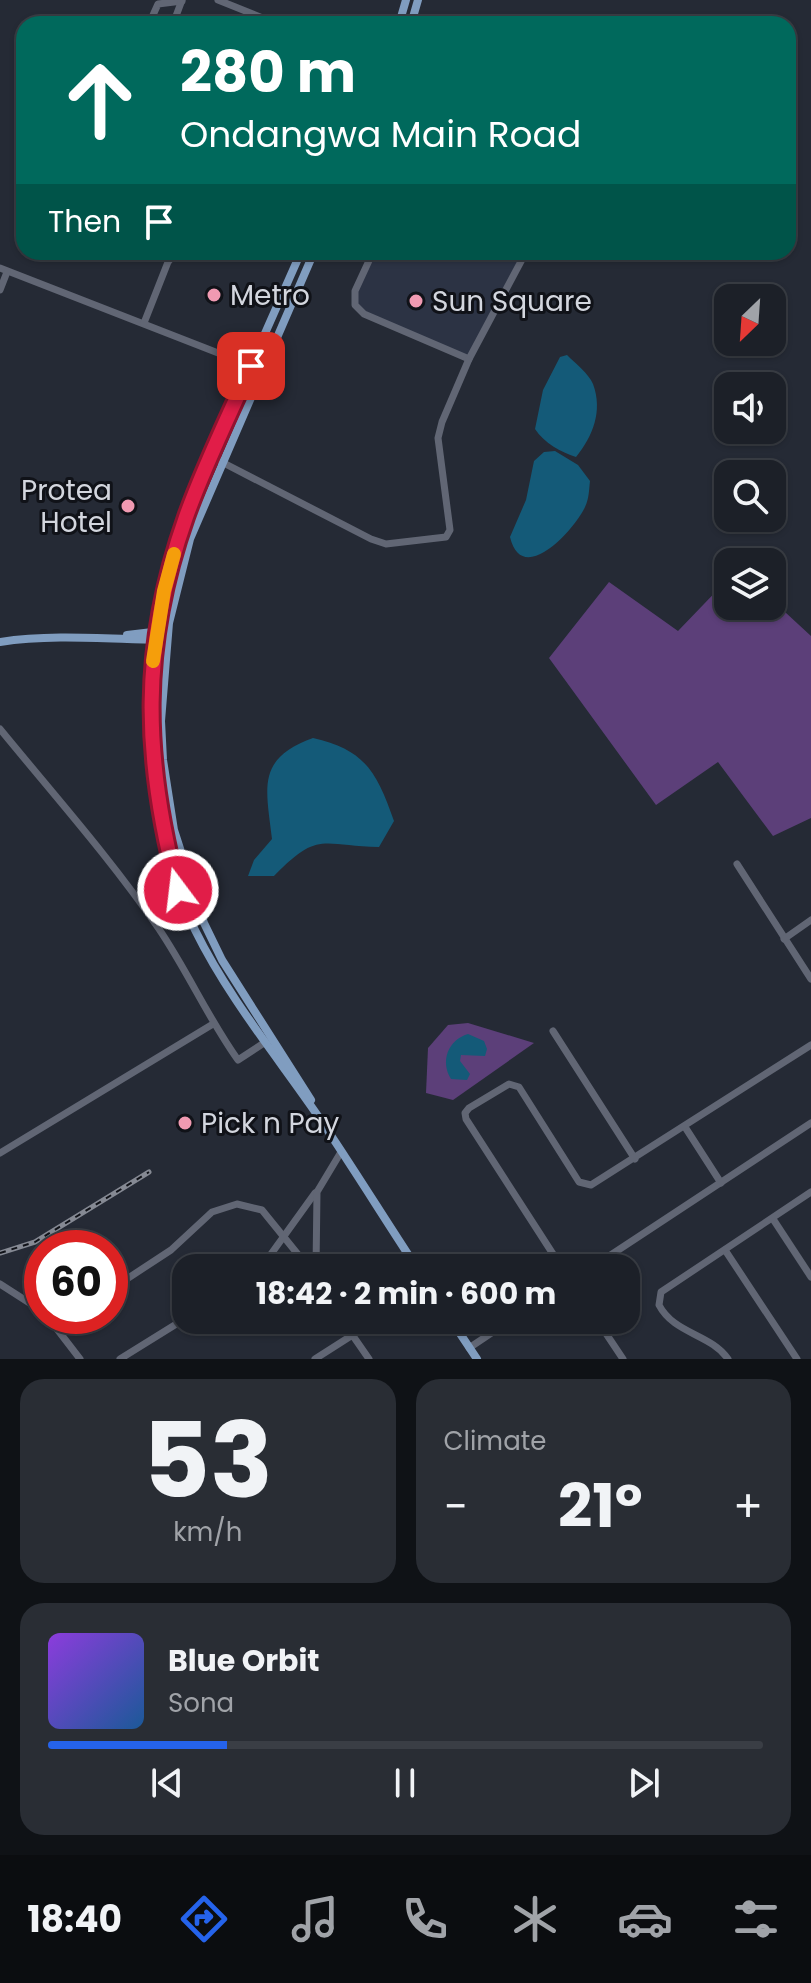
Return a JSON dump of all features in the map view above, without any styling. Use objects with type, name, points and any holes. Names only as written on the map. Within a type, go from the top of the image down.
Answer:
[{"type":"main road","points":[[297,260],[180,536],[164,591],[151,689],[153,765],[163,831],[176,881],[207,953],[268,1040],[408,1254]]},
{"type":"main road","points":[[268,1040],[204,923],[174,830],[163,760],[161,721],[167,636],[190,539],[310,260]]},
{"type":"main road","points":[[0,642],[167,636]]},
{"type":"main road","points":[[460,1334],[477,1359]]},
{"type":"street","points":[[153,16],[158,4],[182,0]]},
{"type":"street","points":[[218,0],[258,16]]},
{"type":"street","points":[[144,323],[170,260]]},
{"type":"street","points":[[369,260],[355,291],[355,305],[364,314],[469,359]]},
{"type":"street","points":[[212,457],[371,539],[386,544],[446,537],[450,530],[438,438],[442,422],[469,359],[522,260]]},
{"type":"street","points":[[0,290],[4,270],[262,370]]},
{"type":"street","points":[[0,729],[140,901],[238,1060],[268,1040]]},
{"type":"street","points":[[737,864],[811,979]]},
{"type":"street","points":[[784,939],[811,920]]},
{"type":"street","points":[[0,1153],[213,1024]]},
{"type":"street","points":[[553,1031],[635,1159]]},
{"type":"street","points":[[553,1254],[466,1119],[465,1113],[469,1108],[509,1084],[519,1087],[579,1182],[591,1185],[811,1045]]},
{"type":"street","points":[[612,1254],[811,1123]]},
{"type":"street","points":[[685,1127],[721,1183]]},
{"type":"street","points":[[271,1254],[317,1192],[341,1152]]},
{"type":"street","points":[[316,1254],[317,1192]]},
{"type":"street","points":[[728,1359],[716,1346],[668,1318],[658,1301],[664,1289],[811,1192]]},
{"type":"street","points":[[128,1278],[171,1250],[212,1212],[237,1204],[262,1210],[297,1254]]},
{"type":"street","points":[[773,1219],[811,1277]]},
{"type":"street","points":[[725,1250],[797,1359]]},
{"type":"street","points":[[0,1284],[24,1299]]},
{"type":"street","points":[[120,1359],[172,1327]]},
{"type":"street","points":[[61,1334],[80,1359]]},
{"type":"street","points":[[469,1348],[490,1334]]},
{"type":"street","points":[[606,1334],[623,1359]]},
{"type":"street","points":[[315,1359],[352,1335],[369,1359]]},
{"type":"shaded area","points":[[369,260],[522,260],[469,359],[364,314],[355,305],[355,291]]},
{"type":"shaded area","points":[[609,582],[678,631],[714,594],[714,620],[786,620],[786,613],[811,636],[811,818],[773,836],[718,762],[656,805],[549,658]]},
{"type":"shaded area","points":[[468,1023],[534,1043],[453,1100],[426,1093],[428,1048],[448,1025]]},
{"type":"water","points":[[567,355],[591,380],[597,404],[595,423],[576,457],[553,446],[535,429],[543,390],[560,357]]},
{"type":"water","points":[[555,451],[578,465],[590,481],[587,501],[579,517],[560,540],[536,556],[525,557],[516,551],[510,537],[526,500],[534,461],[544,452]]},
{"type":"water","points":[[313,738],[346,749],[367,766],[382,789],[394,821],[379,847],[312,846],[274,876],[248,876],[254,860],[272,839],[267,790],[273,765],[295,746]]},
{"type":"water","points":[[468,1034],[484,1041],[487,1049],[485,1056],[461,1055],[460,1061],[470,1074],[467,1080],[451,1079],[446,1065],[448,1052],[455,1041]]},
{"type":"railway","points":[[0,1253],[35,1242],[149,1172]]},
{"type":"slow traffic","points":[[153,661],[156,631],[174,554]]},
{"type":"place","name":"Metro","points":[[214,295]]},
{"type":"place","name":"Sun Square","points":[[416,301]]},
{"type":"place","name":"Protea Hotel","points":[[128,506]]},
{"type":"place","name":"Pick n Pay","points":[[185,1123]]},
{"type":"route","points":[[178,890],[163,831],[153,765],[151,689],[156,631],[171,563],[187,513],[251,366]]}]
